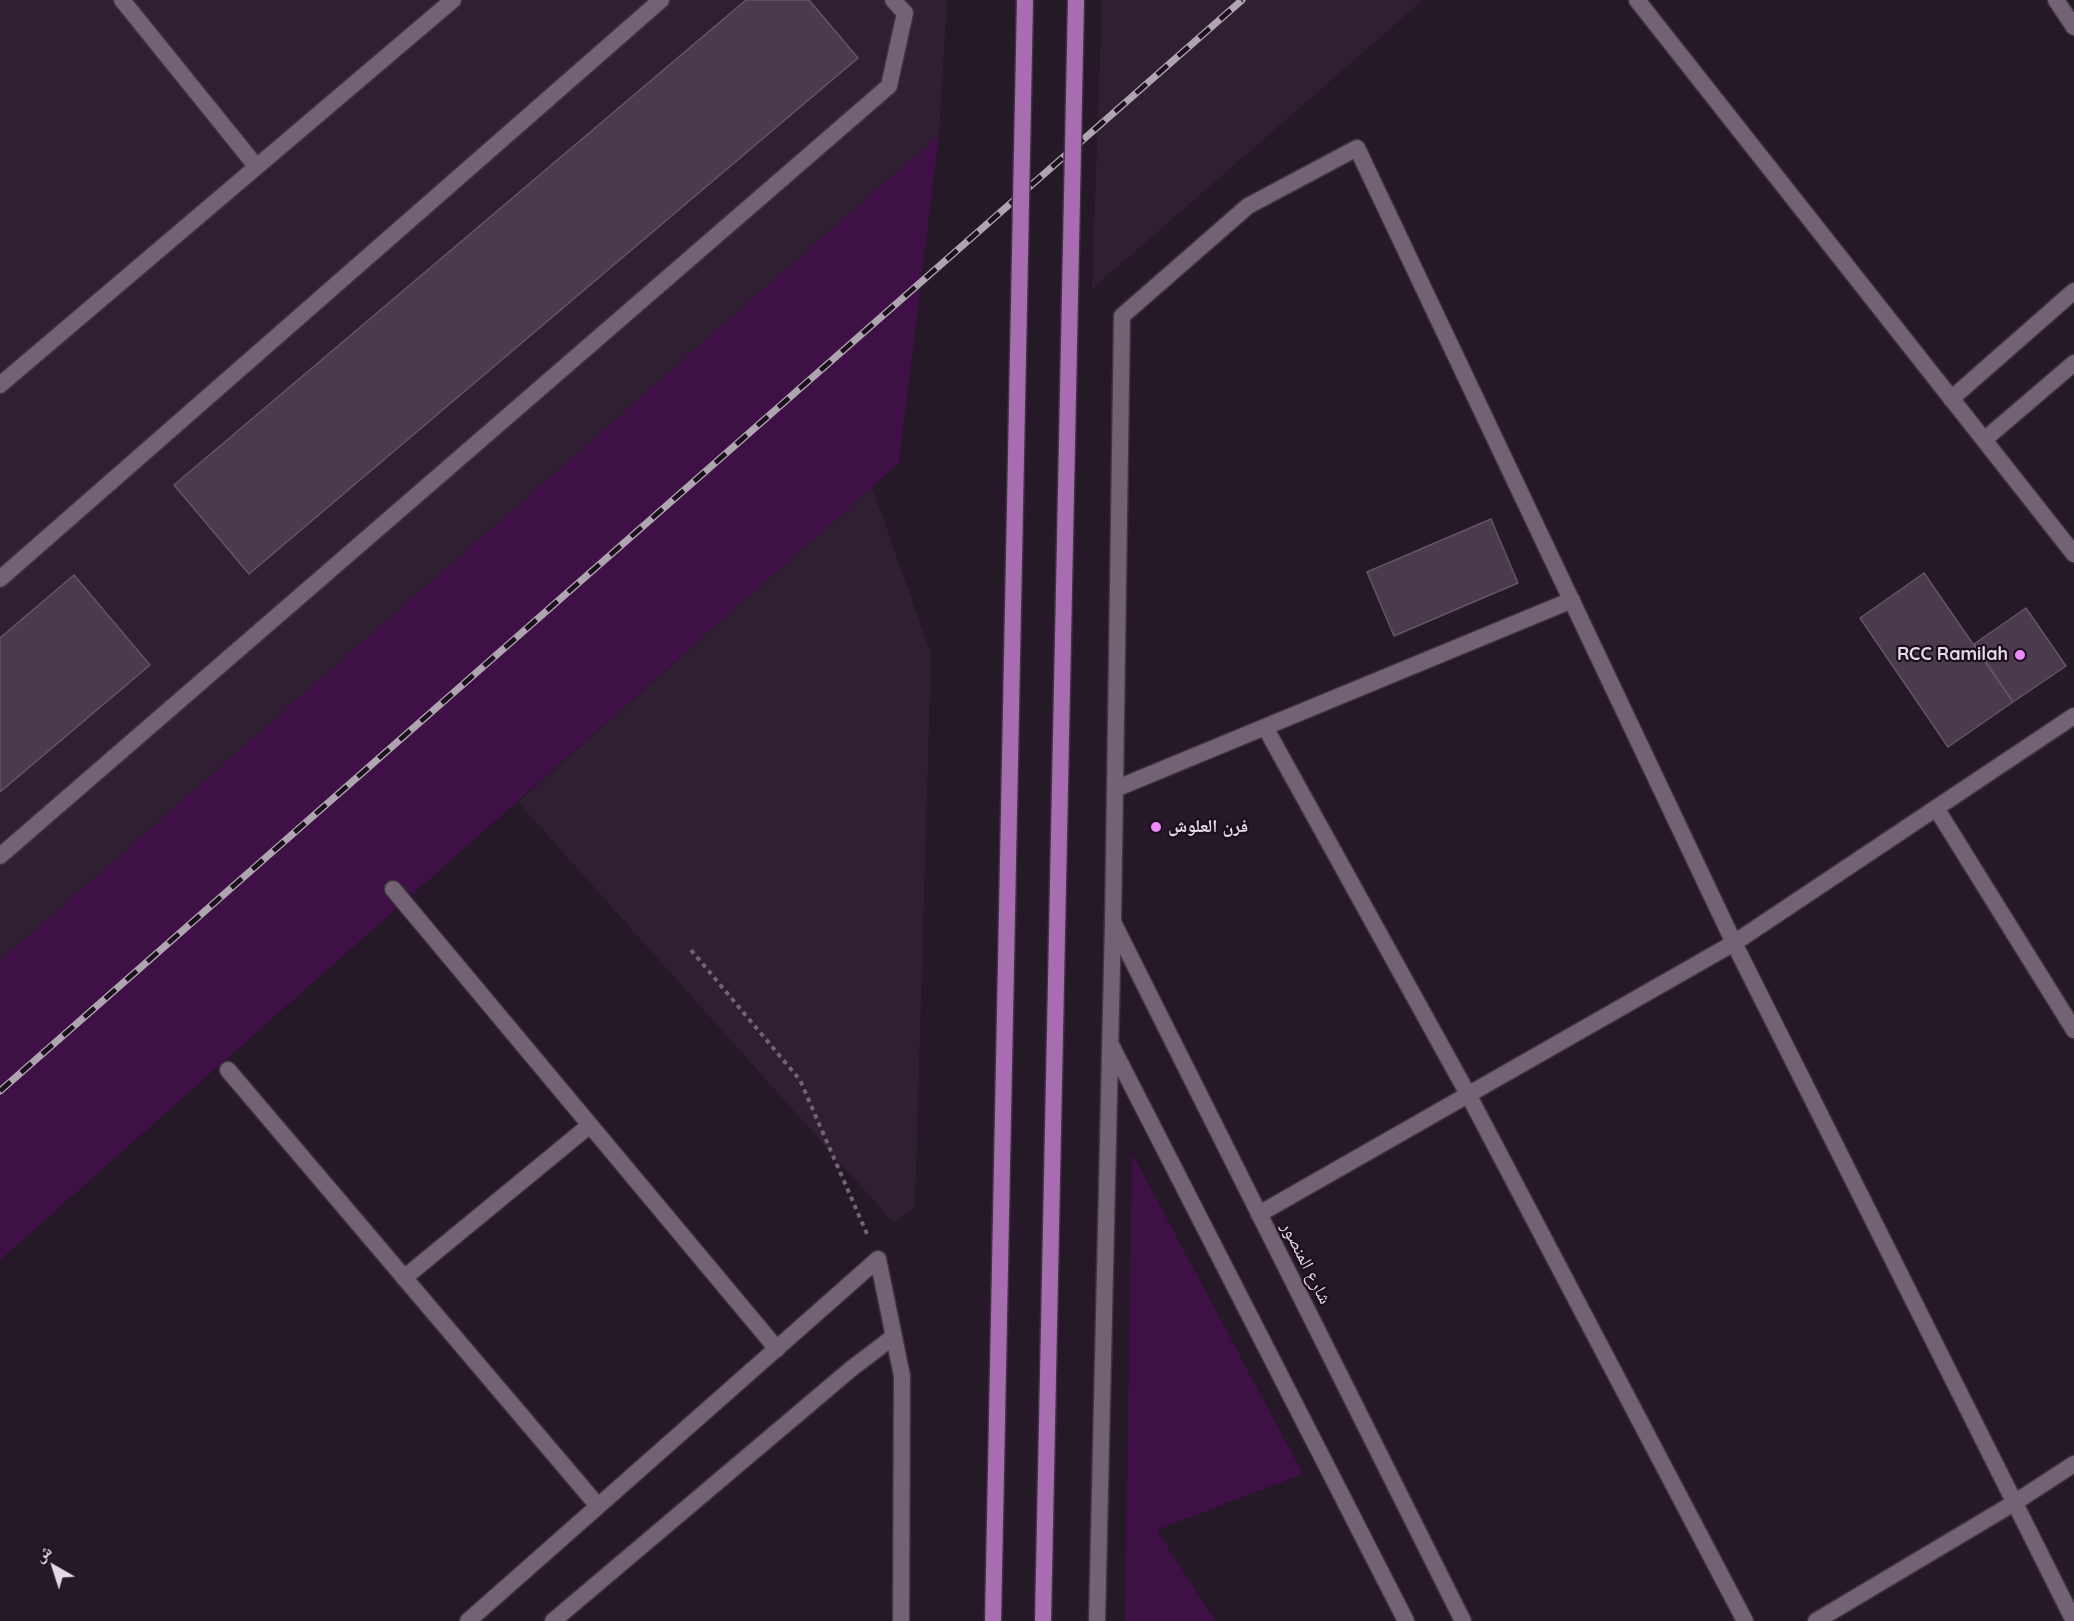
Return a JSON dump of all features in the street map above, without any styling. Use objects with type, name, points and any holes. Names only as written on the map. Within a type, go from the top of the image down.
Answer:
[{"type":"main road","points":[[993,1621],[1025,0]]},
{"type":"main road","points":[[1043,1621],[1076,0]]},
{"type":"street","points":[[122,0],[256,166]]},
{"type":"street","points":[[0,385],[453,0]]},
{"type":"street","points":[[0,579],[661,0]]},
{"type":"street","points":[[0,856],[889,86],[905,13],[893,0]]},
{"type":"street","points":[[1637,0],[2074,554]]},
{"type":"street","points":[[2056,0],[2073,23]]},
{"type":"street","points":[[1097,1621],[1111,1045],[1122,316],[1248,206],[1358,148],[1734,943],[2074,1621]]},
{"type":"street","points":[[1951,399],[2074,291]]},
{"type":"street","points":[[1984,440],[2074,363]]},
{"type":"street","points":[[1115,789],[1572,600]]},
{"type":"street","points":[[1259,1214],[1734,943],[2074,716]]},
{"type":"street","points":[[1265,727],[1469,1096],[1745,1621]]},
{"type":"street","points":[[1936,808],[2074,1030]]},
{"type":"street","points":[[393,889],[777,1349]]},
{"type":"street","name":"شارع المنصور","points":[[1113,922],[1463,1621]]},
{"type":"street","points":[[1111,1045],[1406,1621]]},
{"type":"street","points":[[228,1070],[598,1506]]},
{"type":"street","points":[[404,1278],[590,1125]]},
{"type":"street","points":[[878,1259],[902,1376],[901,1621]]},
{"type":"street","points":[[468,1621],[878,1259]]},
{"type":"street","points":[[553,1621],[850,1369],[893,1337]]},
{"type":"street","points":[[1816,1621],[2014,1503],[2074,1464]]},
{"type":"path","points":[[691,950],[800,1080],[878,1259]]},
{"type":"shaded area","points":[[0,0],[947,0],[939,135],[0,961]]},
{"type":"shaded area","points":[[1102,0],[1423,0],[1092,289]]},
{"type":"shaded area","points":[[939,135],[899,463],[0,1260],[0,961]]},
{"type":"shaded area","points":[[872,487],[931,654],[915,1206],[894,1223],[518,802]]},
{"type":"shaded area","points":[[1132,1153],[1303,1474],[1157,1530],[1215,1621],[1125,1621]]},
{"type":"building","points":[[746,0],[809,0],[858,58],[249,574],[174,485]]},
{"type":"building","points":[[1491,519],[1518,583],[1394,636],[1367,572]]},
{"type":"building","points":[[1924,573],[2013,702],[1948,747],[1860,618]]},
{"type":"building","points":[[74,575],[150,665],[0,792],[0,638]]},
{"type":"building","name":"RCC Ramilah","points":[[2026,608],[2066,666],[2013,702],[1974,644]]},
{"type":"railway","points":[[0,1091],[1242,0]]},
{"type":"place","name":"RCC Ramilah","points":[[2020,655]]},
{"type":"place","name":"فرن العلوش","points":[[1156,827]]}]
